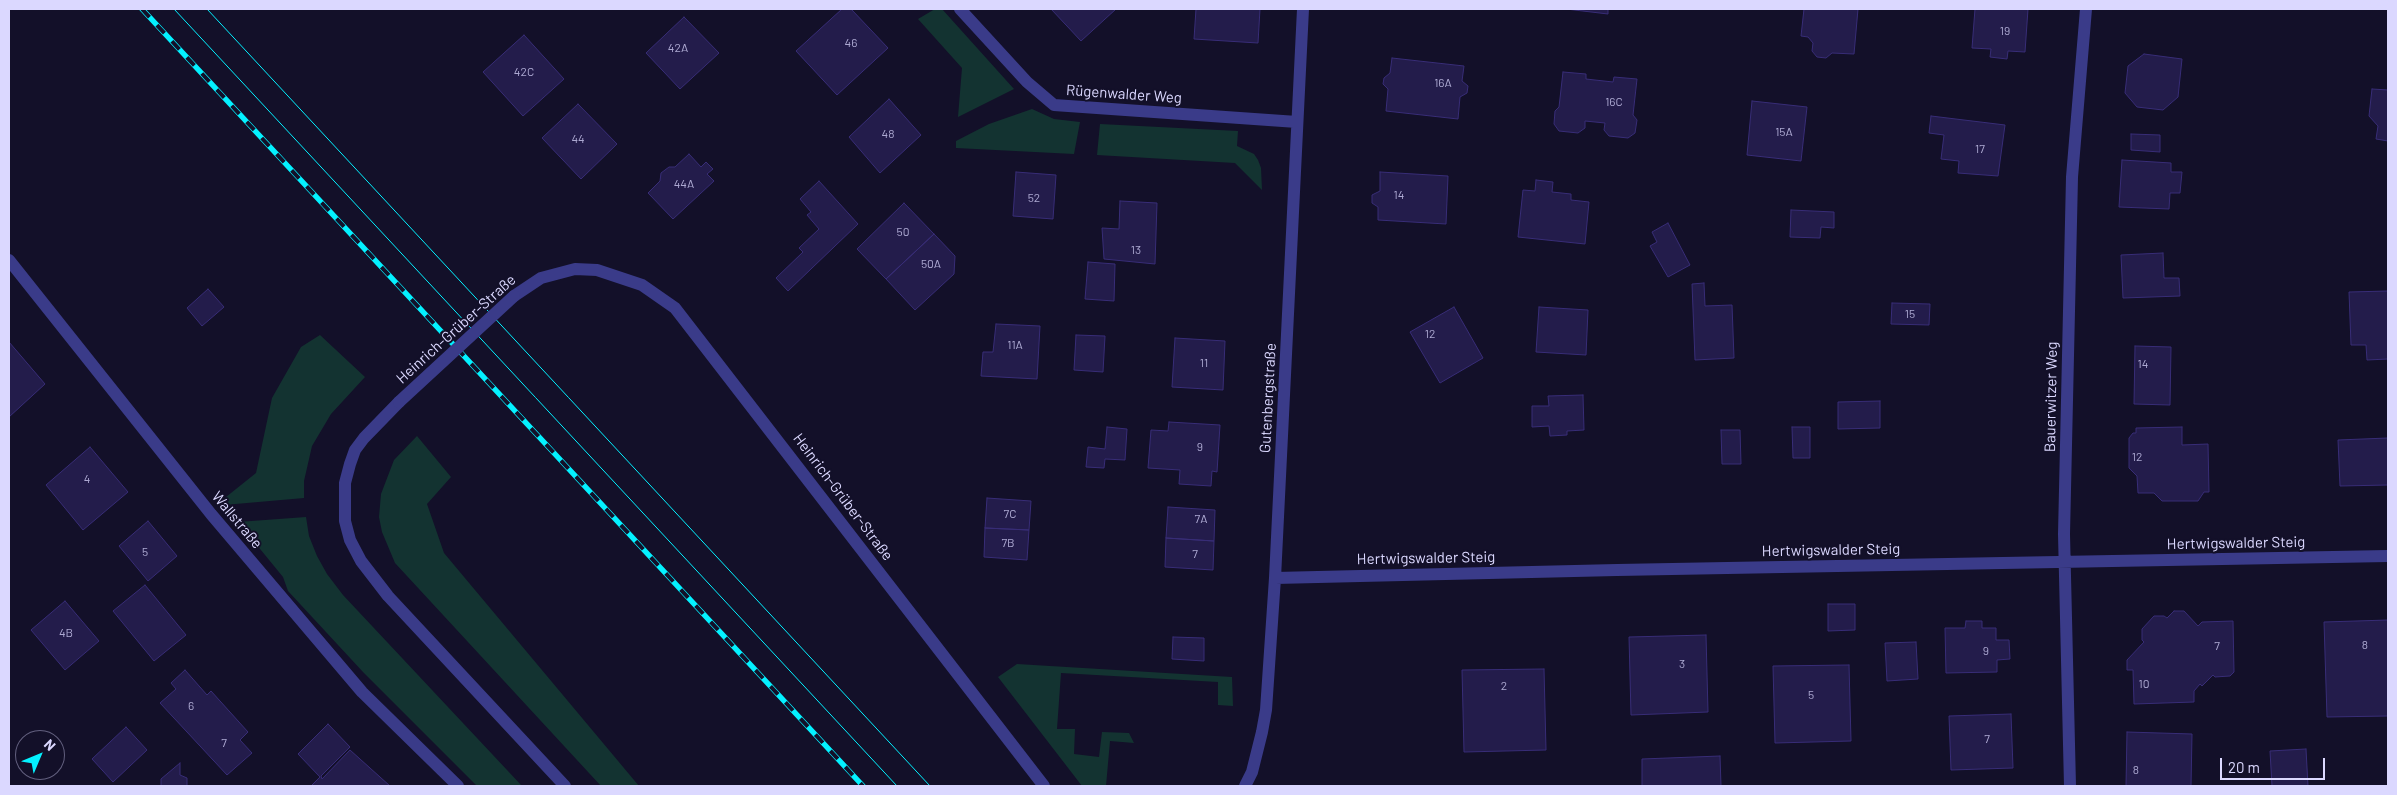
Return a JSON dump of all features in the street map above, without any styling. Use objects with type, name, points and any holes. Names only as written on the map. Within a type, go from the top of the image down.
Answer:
[{"type":"street","name":"Rügenwalder Weg","points":[[960,9],[1026,82],[1054,105],[1297,122]]},
{"type":"street","name":"Gutenbergstraße","points":[[1245,786],[1252,772],[1264,725],[1275,578],[1303,9]]},
{"type":"street","name":"Bauerwitzer Weg","points":[[2070,786],[2064,562],[2072,177],[2086,9]]},
{"type":"street","name":"Wallstraße","points":[[9,260],[211,514],[349,677],[458,786]]},
{"type":"street","name":"Heinrich-Grüber-Straße","points":[[565,786],[388,596],[360,561],[350,540],[345,521],[346,483],[350,464],[355,450],[364,438],[514,296],[541,278],[575,269],[597,270],[642,284],[675,308],[1044,786]]},
{"type":"street","name":"Hertwigswalder Steig","points":[[1275,578],[2388,556]]},
{"type":"green space","points":[[935,9],[942,9],[1014,89],[958,117],[962,68],[918,19]]},
{"type":"green space","points":[[1032,109],[1054,119],[1080,122],[1074,154],[956,148],[956,141],[989,124]]},
{"type":"green space","points":[[1100,124],[1238,131],[1237,146],[1254,154],[1258,160],[1261,168],[1262,190],[1235,163],[1097,155]]},
{"type":"green space","points":[[320,335],[365,377],[331,414],[312,446],[304,481],[304,498],[224,505],[221,501],[256,473],[272,398],[301,347]]},
{"type":"green space","points":[[417,436],[451,477],[427,504],[444,553],[639,786],[601,786],[395,563],[382,532],[379,517],[381,494],[394,460]]},
{"type":"green space","points":[[306,517],[309,536],[317,556],[327,574],[343,595],[522,786],[477,786],[363,672],[288,591],[283,577],[238,522]]},
{"type":"green space","points":[[1017,664],[1232,677],[1233,706],[1218,705],[1218,682],[1061,673],[1057,729],[1075,729],[1074,754],[1099,757],[1102,732],[1129,733],[1134,743],[1110,741],[1106,786],[1082,786],[998,677]]},
{"type":"building","points":[[842,9],[851,9],[888,48],[837,95],[796,51]]},
{"type":"building","points":[[1051,9],[1116,9],[1081,41]]},
{"type":"building","points":[[1196,9],[1260,9],[1258,43],[1194,39]]},
{"type":"building","points":[[1566,9],[1608,9],[1608,14]]},
{"type":"building","points":[[1804,9],[1858,9],[1854,54],[1832,53],[1826,58],[1817,57],[1812,51],[1813,43],[1808,37],[1801,36]]},
{"type":"building","points":[[1975,9],[2028,9],[2025,52],[2008,51],[2007,59],[1990,57],[1991,49],[1972,48]]},
{"type":"building","points":[[684,17],[719,53],[680,89],[646,53]]},
{"type":"building","points":[[524,35],[564,79],[523,116],[483,72]]},
{"type":"building","points":[[2144,54],[2182,59],[2178,97],[2163,110],[2137,107],[2125,93],[2128,66]]},
{"type":"building","points":[[1392,58],[1464,66],[1462,81],[1468,86],[1467,93],[1460,97],[1458,119],[1386,111],[1388,89],[1383,84],[1384,78],[1390,73]]},
{"type":"building","points":[[1563,72],[1586,74],[1586,79],[1613,82],[1614,77],[1637,79],[1633,115],[1637,120],[1635,133],[1628,138],[1609,136],[1604,130],[1605,123],[1585,121],[1585,128],[1578,133],[1559,131],[1554,124],[1555,111],[1559,107]]},
{"type":"building","points":[[2372,89],[2388,90],[2388,141],[2376,139],[2378,126],[2369,116]]},
{"type":"building","points":[[889,99],[921,135],[880,173],[849,137]]},
{"type":"building","points":[[1752,101],[1807,107],[1801,161],[1747,155]]},
{"type":"building","points":[[578,104],[617,144],[581,179],[542,138]]},
{"type":"building","points":[[1931,116],[2005,125],[1998,176],[1958,173],[1959,161],[1941,159],[1944,135],[1929,133]]},
{"type":"building","points":[[2131,134],[2160,135],[2160,152],[2131,150]]},
{"type":"building","points":[[689,154],[701,167],[706,162],[713,169],[707,174],[714,181],[673,219],[648,193],[660,181],[661,173],[669,167],[675,167]]},
{"type":"building","points":[[2122,160],[2171,163],[2171,172],[2182,172],[2180,193],[2170,193],[2169,209],[2119,207]]},
{"type":"building","points":[[1016,172],[1056,175],[1053,219],[1013,216]]},
{"type":"building","points":[[1380,172],[1448,176],[1446,224],[1378,220],[1378,207],[1372,203],[1372,195],[1380,191]]},
{"type":"building","points":[[1536,180],[1553,182],[1552,192],[1571,194],[1571,200],[1589,202],[1585,244],[1518,237],[1523,190],[1535,191]]},
{"type":"building","points":[[819,181],[858,224],[788,291],[776,278],[803,252],[799,248],[819,229],[807,215],[811,212],[800,199]]},
{"type":"building","points":[[1120,201],[1157,203],[1155,264],[1104,259],[1102,228],[1119,229]]},
{"type":"building","points":[[904,203],[934,234],[886,279],[857,249]]},
{"type":"building","points":[[1791,210],[1834,212],[1834,228],[1821,227],[1820,238],[1790,237]]},
{"type":"building","points":[[1668,223],[1690,265],[1668,277],[1650,246],[1657,242],[1652,232]]},
{"type":"building","points":[[934,234],[955,256],[954,274],[915,310],[886,279]]},
{"type":"building","points":[[2163,253],[2164,278],[2179,278],[2180,296],[2123,298],[2121,255]]},
{"type":"building","points":[[1088,262],[1115,264],[1114,301],[1085,299]]},
{"type":"building","points":[[1704,283],[1705,306],[1732,305],[1734,358],[1695,360],[1692,284]]},
{"type":"building","points":[[208,289],[224,307],[202,326],[187,308]]},
{"type":"building","points":[[2388,291],[2388,359],[2367,360],[2366,345],[2351,345],[2349,292]]},
{"type":"building","points":[[1892,303],[1930,304],[1929,325],[1891,324]]},
{"type":"building","points":[[1454,307],[1483,358],[1440,383],[1410,332]]},
{"type":"building","points":[[1539,307],[1588,310],[1586,355],[1536,352]]},
{"type":"building","points":[[996,324],[1040,326],[1037,379],[981,376],[983,352],[993,352]]},
{"type":"building","points":[[1076,335],[1105,336],[1103,372],[1074,370]]},
{"type":"building","points":[[1175,338],[1225,341],[1223,390],[1172,387]]},
{"type":"building","points":[[9,342],[45,384],[9,417]]},
{"type":"building","points":[[2135,346],[2171,347],[2170,405],[2134,404]]},
{"type":"building","points":[[1583,395],[1584,430],[1567,431],[1567,435],[1550,436],[1549,426],[1532,427],[1532,406],[1549,406],[1548,396]]},
{"type":"building","points":[[1880,401],[1880,428],[1838,429],[1838,402]]},
{"type":"building","points":[[1169,422],[1220,425],[1217,472],[1212,471],[1211,486],[1179,484],[1180,470],[1148,468],[1151,430],[1168,431]]},
{"type":"building","points":[[1107,427],[1127,429],[1125,460],[1105,459],[1104,468],[1086,467],[1088,447],[1105,449]]},
{"type":"building","points":[[1792,427],[1810,427],[1810,458],[1793,458]]},
{"type":"building","points":[[2182,427],[2182,445],[2208,444],[2209,492],[2204,492],[2198,501],[2162,501],[2154,493],[2138,493],[2137,476],[2129,468],[2129,438],[2133,433],[2136,433],[2136,428]]},
{"type":"building","points":[[1721,430],[1740,430],[1741,464],[1722,464]]},
{"type":"building","points":[[2388,438],[2388,485],[2340,486],[2338,440]]},
{"type":"building","points":[[90,447],[128,492],[83,530],[46,485]]},
{"type":"building","points":[[987,498],[1031,501],[1029,530],[985,528]]},
{"type":"building","points":[[1168,507],[1215,510],[1214,541],[1166,538]]},
{"type":"building","points":[[148,521],[177,556],[148,581],[119,546]]},
{"type":"building","points":[[985,528],[1029,530],[1027,560],[984,557]]},
{"type":"building","points":[[1166,538],[1214,541],[1213,570],[1165,567]]},
{"type":"building","points":[[145,585],[186,635],[154,661],[113,611]]},
{"type":"building","points":[[65,601],[99,641],[65,670],[31,630]]},
{"type":"building","points":[[1828,604],[1855,604],[1855,630],[1828,631]]},
{"type":"building","points":[[2174,611],[2184,611],[2198,626],[2202,622],[2233,621],[2234,672],[2230,676],[2215,677],[2213,675],[2202,686],[2200,684],[2194,691],[2194,702],[2134,704],[2133,670],[2127,670],[2127,660],[2144,642],[2142,640],[2142,629],[2154,616],[2164,616],[2167,618]]},
{"type":"building","points":[[2388,620],[2388,716],[2327,717],[2324,622]]},
{"type":"building","points":[[1966,621],[1982,621],[1982,628],[1996,628],[1996,640],[2009,640],[2010,659],[1997,660],[1997,672],[1946,673],[1945,628],[1965,628]]},
{"type":"building","points":[[1706,635],[1708,712],[1631,715],[1629,637]]},
{"type":"building","points":[[1173,637],[1204,638],[1204,661],[1172,659]]},
{"type":"building","points":[[1916,642],[1918,679],[1887,681],[1885,643]]},
{"type":"building","points":[[1849,665],[1851,741],[1775,743],[1773,666]]},
{"type":"building","points":[[1544,669],[1546,750],[1464,752],[1462,670]]},
{"type":"building","points":[[185,670],[207,695],[211,691],[248,732],[240,740],[252,753],[227,775],[160,703],[176,689],[171,683]]},
{"type":"building","points":[[2011,714],[2013,768],[1951,770],[1949,716]]},
{"type":"building","points":[[328,724],[350,747],[321,776],[322,779],[350,750],[390,786],[311,786],[320,777],[298,754]]},
{"type":"building","points":[[126,727],[147,750],[113,782],[92,759]]},
{"type":"building","points":[[2127,732],[2192,734],[2191,786],[2126,786]]},
{"type":"building","points":[[2306,749],[2308,786],[2272,786],[2270,751]]},
{"type":"building","points":[[1720,756],[1721,786],[1642,786],[1642,759]]},
{"type":"building","points":[[180,763],[180,775],[187,778],[187,786],[161,786],[161,779]]},
{"type":"tram line","points":[[174,9],[897,786]]},
{"type":"tram line","points":[[207,9],[930,786]]},
{"type":"railway","points":[[142,9],[863,786]]}]
